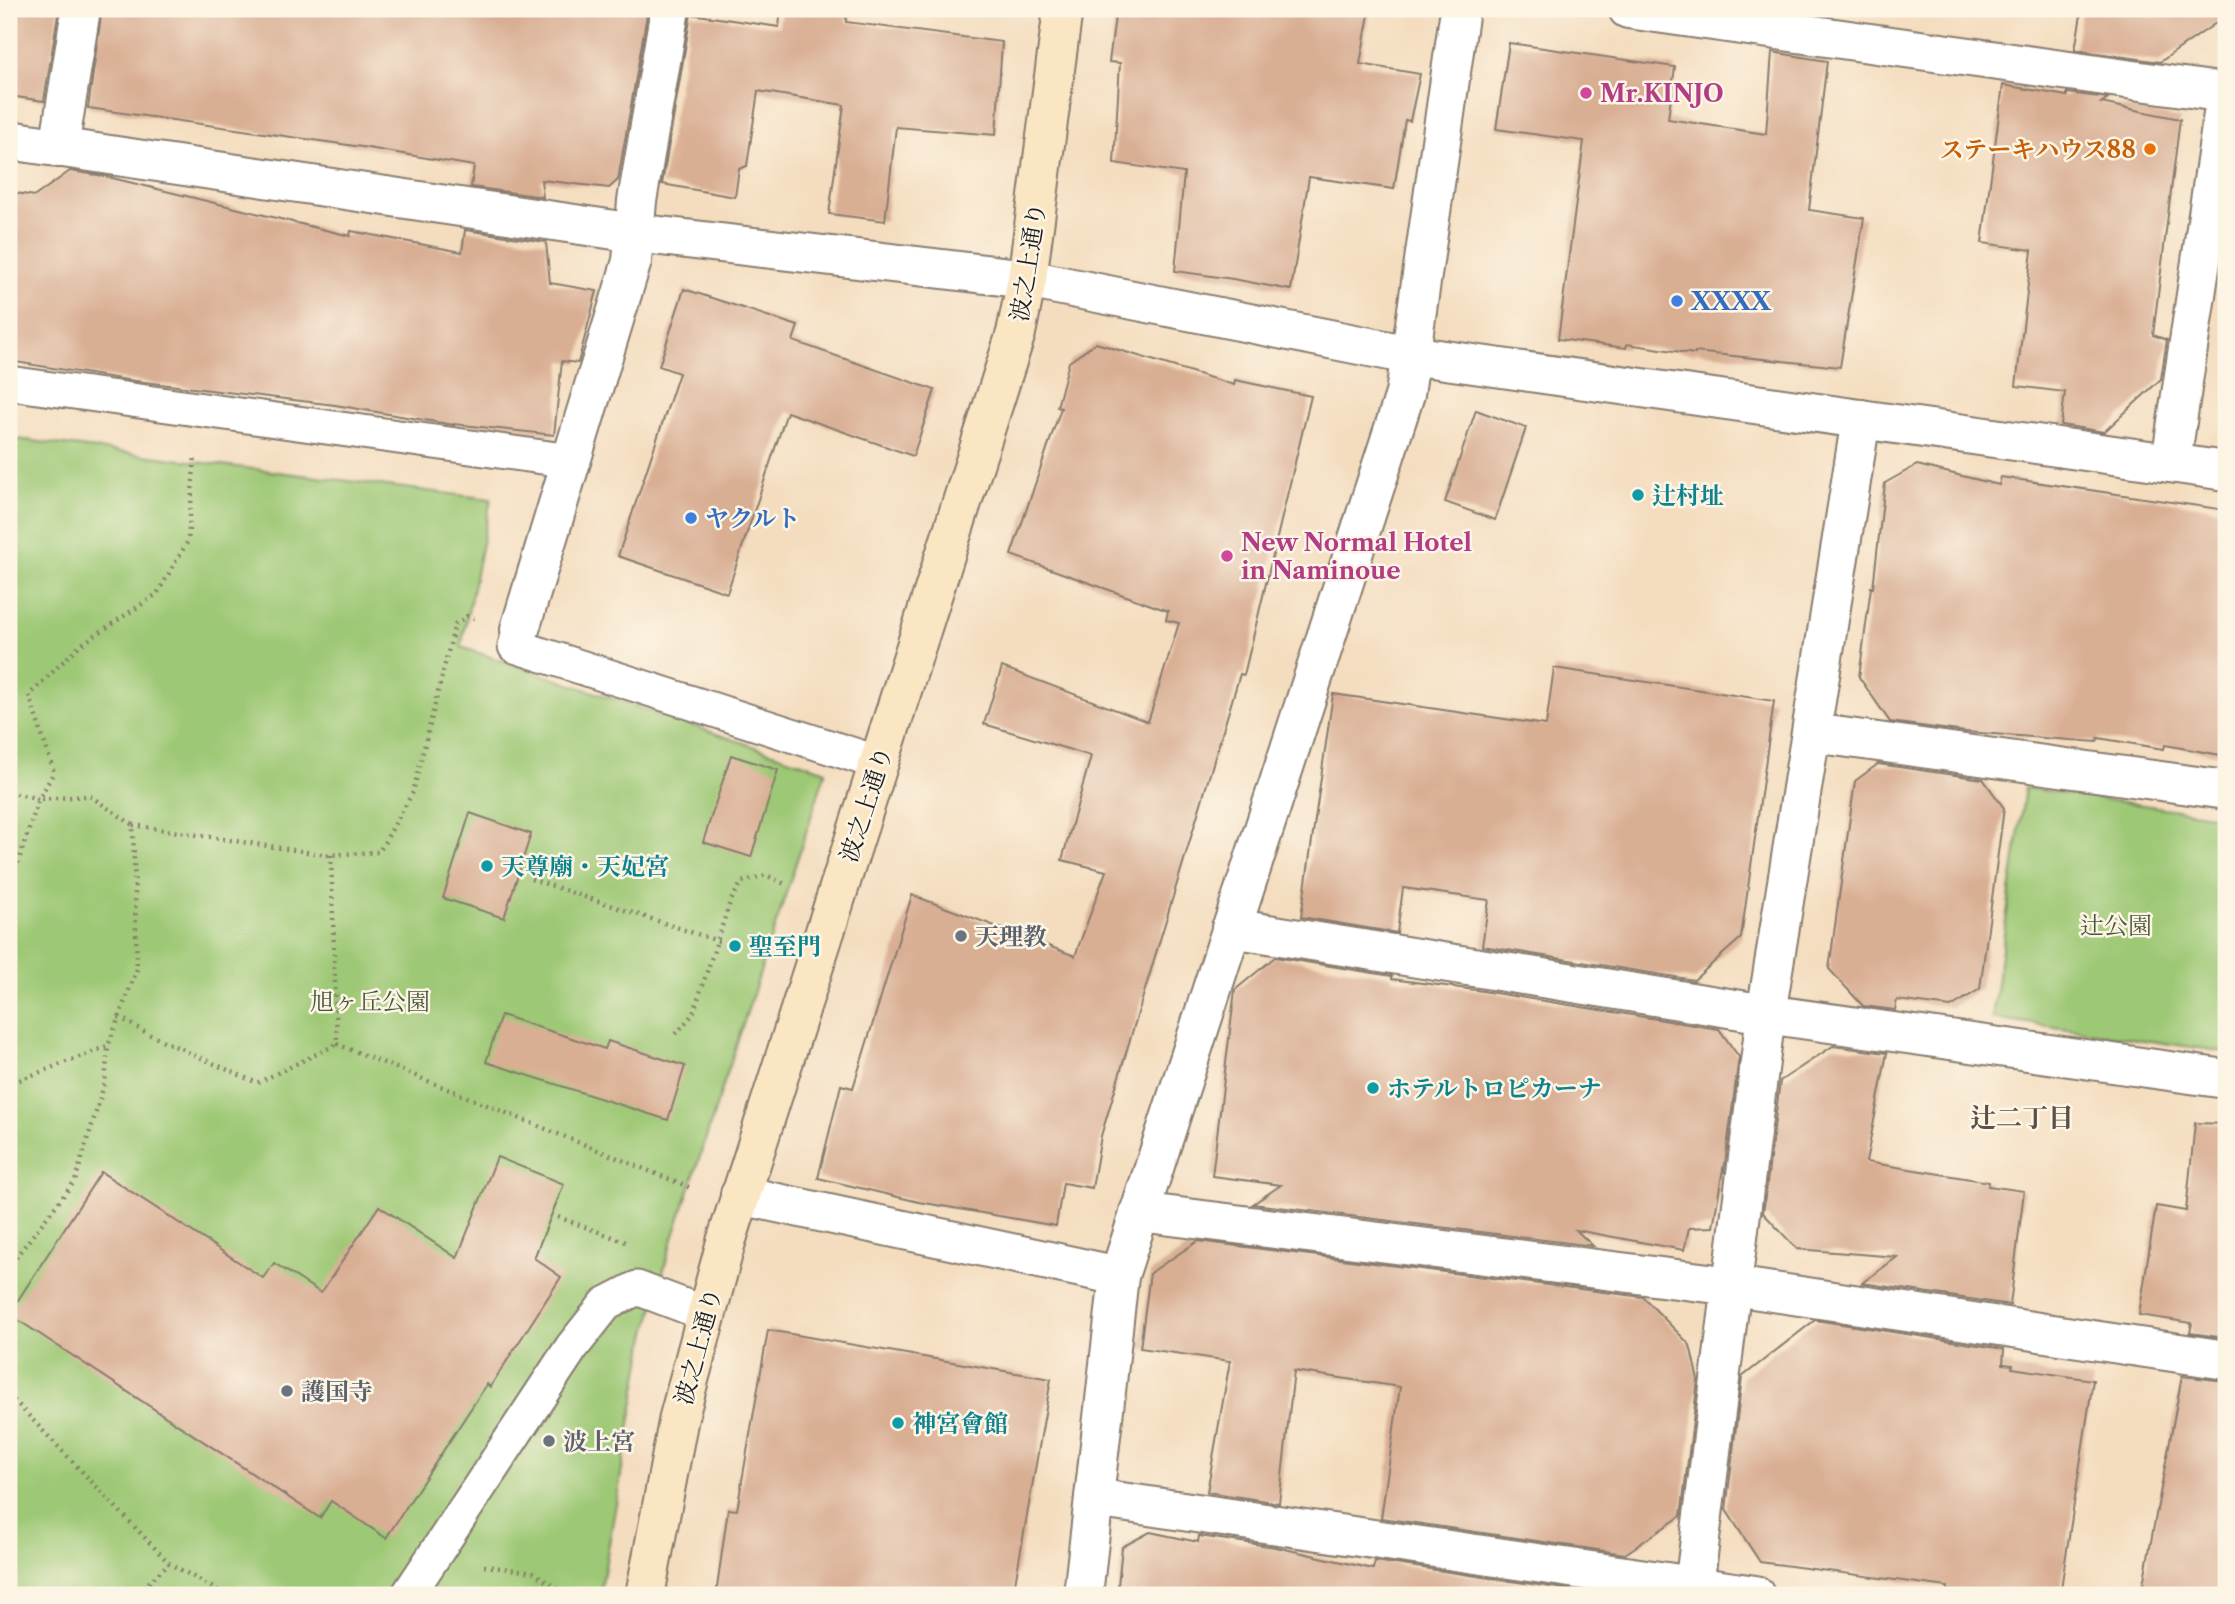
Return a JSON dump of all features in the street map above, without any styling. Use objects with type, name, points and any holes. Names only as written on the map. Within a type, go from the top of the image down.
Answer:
[{"type":"main road","name":"波之上通り","points":[[645,1595],[679,1417],[740,1195],[1005,373],[1027,279],[1063,9]]},
{"type":"street","points":[[59,148],[81,9]]},
{"type":"street","points":[[520,629],[632,261],[637,201],[670,9]]},
{"type":"street","points":[[1083,1595],[1119,1276],[1405,394],[1460,9]]},
{"type":"street","points":[[1628,9],[2226,93],[2171,462]]},
{"type":"street","points":[[9,140],[635,233],[1027,279],[1410,355],[2226,471]]},
{"type":"street","points":[[1694,1590],[1766,1014],[1813,733],[1861,419]]},
{"type":"street","points":[[1813,733],[2226,790]]},
{"type":"street","points":[[1231,928],[1766,1014],[2226,1079]]},
{"type":"street","points":[[740,1195],[1119,1276]]},
{"type":"street","points":[[1139,1212],[1734,1286],[2226,1360]]},
{"type":"street","points":[[1094,1498],[1694,1590],[1755,1595]]},
{"type":"lane","points":[[9,383],[571,461]]},
{"type":"lane","points":[[520,629],[515,646],[879,763]]},
{"type":"lane","points":[[408,1595],[572,1347],[606,1304],[637,1288],[706,1314]]},
{"type":"path","points":[[9,890],[39,799],[54,772],[29,695],[79,646],[157,594],[188,541],[195,461],[194,409]]},
{"type":"path","points":[[9,792],[39,799],[90,796],[133,825],[331,855],[379,852],[413,792],[455,624],[467,616],[520,629]]},
{"type":"path","points":[[9,1270],[75,1181],[105,1083],[108,1046],[137,969],[133,825]]},
{"type":"path","points":[[331,855],[337,1045]]},
{"type":"path","points":[[677,1034],[693,1014],[719,942],[730,902],[742,882],[766,875],[797,891]]},
{"type":"path","points":[[531,879],[719,942]]},
{"type":"path","points":[[749,951],[775,960]]},
{"type":"path","points":[[119,1017],[148,1034],[257,1083],[337,1045],[702,1192]]},
{"type":"path","points":[[9,1084],[108,1046]]},
{"type":"path","points":[[558,1217],[584,1227]]},
{"type":"path","points":[[9,1395],[169,1563],[225,1595]]},
{"type":"path","points":[[132,1595],[138,1593],[169,1563]]},
{"type":"path","points":[[480,1565],[533,1572],[566,1595]]},
{"type":"green space","name":"旭ヶ丘公園","points":[[9,438],[491,499],[461,647],[826,771],[668,1254],[644,1344],[600,1595],[9,1595]]},
{"type":"green space","name":"辻公園","points":[[2025,788],[2226,817],[2226,1052],[1992,1018]]},
{"type":"building","points":[[9,9],[59,9],[44,101],[9,96]]},
{"type":"building","points":[[102,9],[648,9],[618,180],[609,188],[541,180],[543,197],[471,187],[474,166],[362,147],[88,108]]},
{"type":"building","points":[[781,9],[847,9],[846,22],[1002,42],[996,135],[896,127],[885,221],[829,214],[844,105],[758,91],[747,166],[739,169],[735,197],[662,184],[691,14],[779,27]]},
{"type":"building","points":[[1116,9],[1370,9],[1360,64],[1420,74],[1410,121],[1405,120],[1394,189],[1309,177],[1291,290],[1175,271],[1184,173],[1114,163],[1120,63],[1109,62]]},
{"type":"building","points":[[2082,9],[2226,9],[2226,16],[2160,62],[2075,50]]},
{"type":"building","points":[[1509,43],[1675,67],[1668,119],[1766,134],[1772,52],[1827,61],[1809,210],[1864,218],[1840,367],[1695,354],[1627,344],[1626,348],[1558,339],[1584,141],[1496,129]]},
{"type":"building","points":[[2003,85],[2067,96],[2067,93],[2108,98],[2101,103],[2180,119],[2153,335],[2167,340],[2161,379],[2104,432],[2061,425],[2065,392],[2016,386],[2032,250],[1982,243]]},
{"type":"building","points":[[70,171],[104,176],[350,236],[351,231],[462,252],[465,230],[546,242],[550,283],[597,291],[578,363],[562,361],[554,435],[454,425],[335,405],[127,380],[9,361],[9,192],[35,196]]},
{"type":"building","points":[[684,289],[798,326],[793,341],[935,390],[913,456],[787,412],[727,593],[618,556],[679,373],[659,366]]},
{"type":"building","points":[[1096,343],[1234,385],[1235,380],[1311,396],[1244,675],[1240,674],[1101,1136],[1092,1188],[1063,1183],[1056,1226],[919,1202],[818,1178],[841,1085],[853,1088],[912,895],[1075,956],[1106,871],[1062,860],[1091,756],[984,724],[1002,667],[1148,722],[1179,623],[1166,620],[1168,611],[1011,555],[1061,408],[1057,407],[1069,362]]},
{"type":"building","points":[[1476,410],[1526,428],[1495,520],[1445,502]]},
{"type":"building","points":[[1917,465],[1999,485],[2001,477],[2226,510],[2226,756],[2165,745],[2164,749],[2098,738],[2097,742],[1966,732],[1890,722],[1859,677],[1885,483]]},
{"type":"building","points":[[1554,668],[1774,701],[1741,938],[1694,980],[1482,946],[1489,900],[1403,888],[1397,933],[1301,917],[1333,694],[1546,725]]},
{"type":"building","points":[[731,755],[778,770],[751,857],[703,842]]},
{"type":"building","points":[[1878,764],[1983,779],[2004,808],[1980,989],[1951,1007],[1897,1000],[1895,1010],[1863,1006],[1829,969],[1855,781]]},
{"type":"building","name":"天尊廟・天妃宮","points":[[470,813],[531,834],[504,918],[443,898]]},
{"type":"building","points":[[1275,957],[1392,976],[1392,979],[1719,1029],[1739,1057],[1724,1171],[1723,1169],[1713,1227],[1689,1228],[1684,1250],[1576,1230],[1593,1246],[1253,1204],[1281,1185],[1212,1176],[1235,990]]},
{"type":"building","points":[[501,1015],[605,1049],[608,1041],[685,1066],[668,1120],[486,1062]]},
{"type":"building","points":[[1833,1046],[1887,1053],[1866,1162],[1989,1182],[1988,1186],[2024,1191],[2010,1305],[1862,1283],[1897,1257],[1797,1249],[1763,1213],[1780,1081]]},
{"type":"building","points":[[2195,1123],[2226,1124],[2226,1338],[2190,1333],[2192,1323],[2139,1315],[2156,1206],[2186,1211]]},
{"type":"building","points":[[497,1157],[564,1184],[534,1258],[561,1277],[490,1387],[487,1384],[386,1538],[331,1501],[320,1518],[9,1314],[101,1172],[263,1278],[274,1263],[321,1293],[379,1206],[457,1258]]},
{"type":"building","points":[[1198,1241],[1643,1297],[1690,1345],[1698,1380],[1681,1516],[1625,1554],[1381,1518],[1400,1387],[1294,1371],[1279,1503],[1207,1492],[1230,1361],[1140,1348],[1150,1273]]},
{"type":"building","points":[[1815,1320],[2004,1349],[2003,1364],[2013,1365],[2012,1368],[2093,1380],[2060,1595],[1947,1595],[1948,1587],[1760,1562],[1726,1510],[1742,1377]]},
{"type":"building","points":[[768,1330],[1051,1379],[1013,1595],[716,1595],[728,1509],[737,1510]]},
{"type":"building","points":[[2182,1376],[2226,1381],[2226,1595],[2141,1595]]},
{"type":"building","points":[[1150,1532],[1198,1542],[1199,1536],[1276,1547],[1373,1569],[1375,1561],[1571,1590],[1563,1595],[1117,1595],[1122,1547]]},
{"type":"place","name":"Mr.KINJO","points":[[1586,93]]},
{"type":"place","name":"ステーキハウス88","points":[[2150,149]]},
{"type":"place","name":"XXXX","points":[[1677,301]]},
{"type":"place","name":"辻村址","points":[[1638,495]]},
{"type":"place","name":"ヤクルト","points":[[691,518]]},
{"type":"place","name":"New Normal Hotel in Naminoue","points":[[1227,556]]},
{"type":"place","name":"天尊廟・天妃宮","points":[[487,866]]},
{"type":"place","name":"天理教","points":[[961,936]]},
{"type":"place","name":"聖至門","points":[[735,946]]},
{"type":"place","name":"ホテルトロピカーナ","points":[[1373,1088]]},
{"type":"place","name":"護国寺","points":[[287,1391]]},
{"type":"place","name":"神宮會館","points":[[898,1423]]},
{"type":"place","name":"波上宮","points":[[549,1441]]},
{"type":"district","name":"辻二丁目","points":[[2022,1118]]}]
